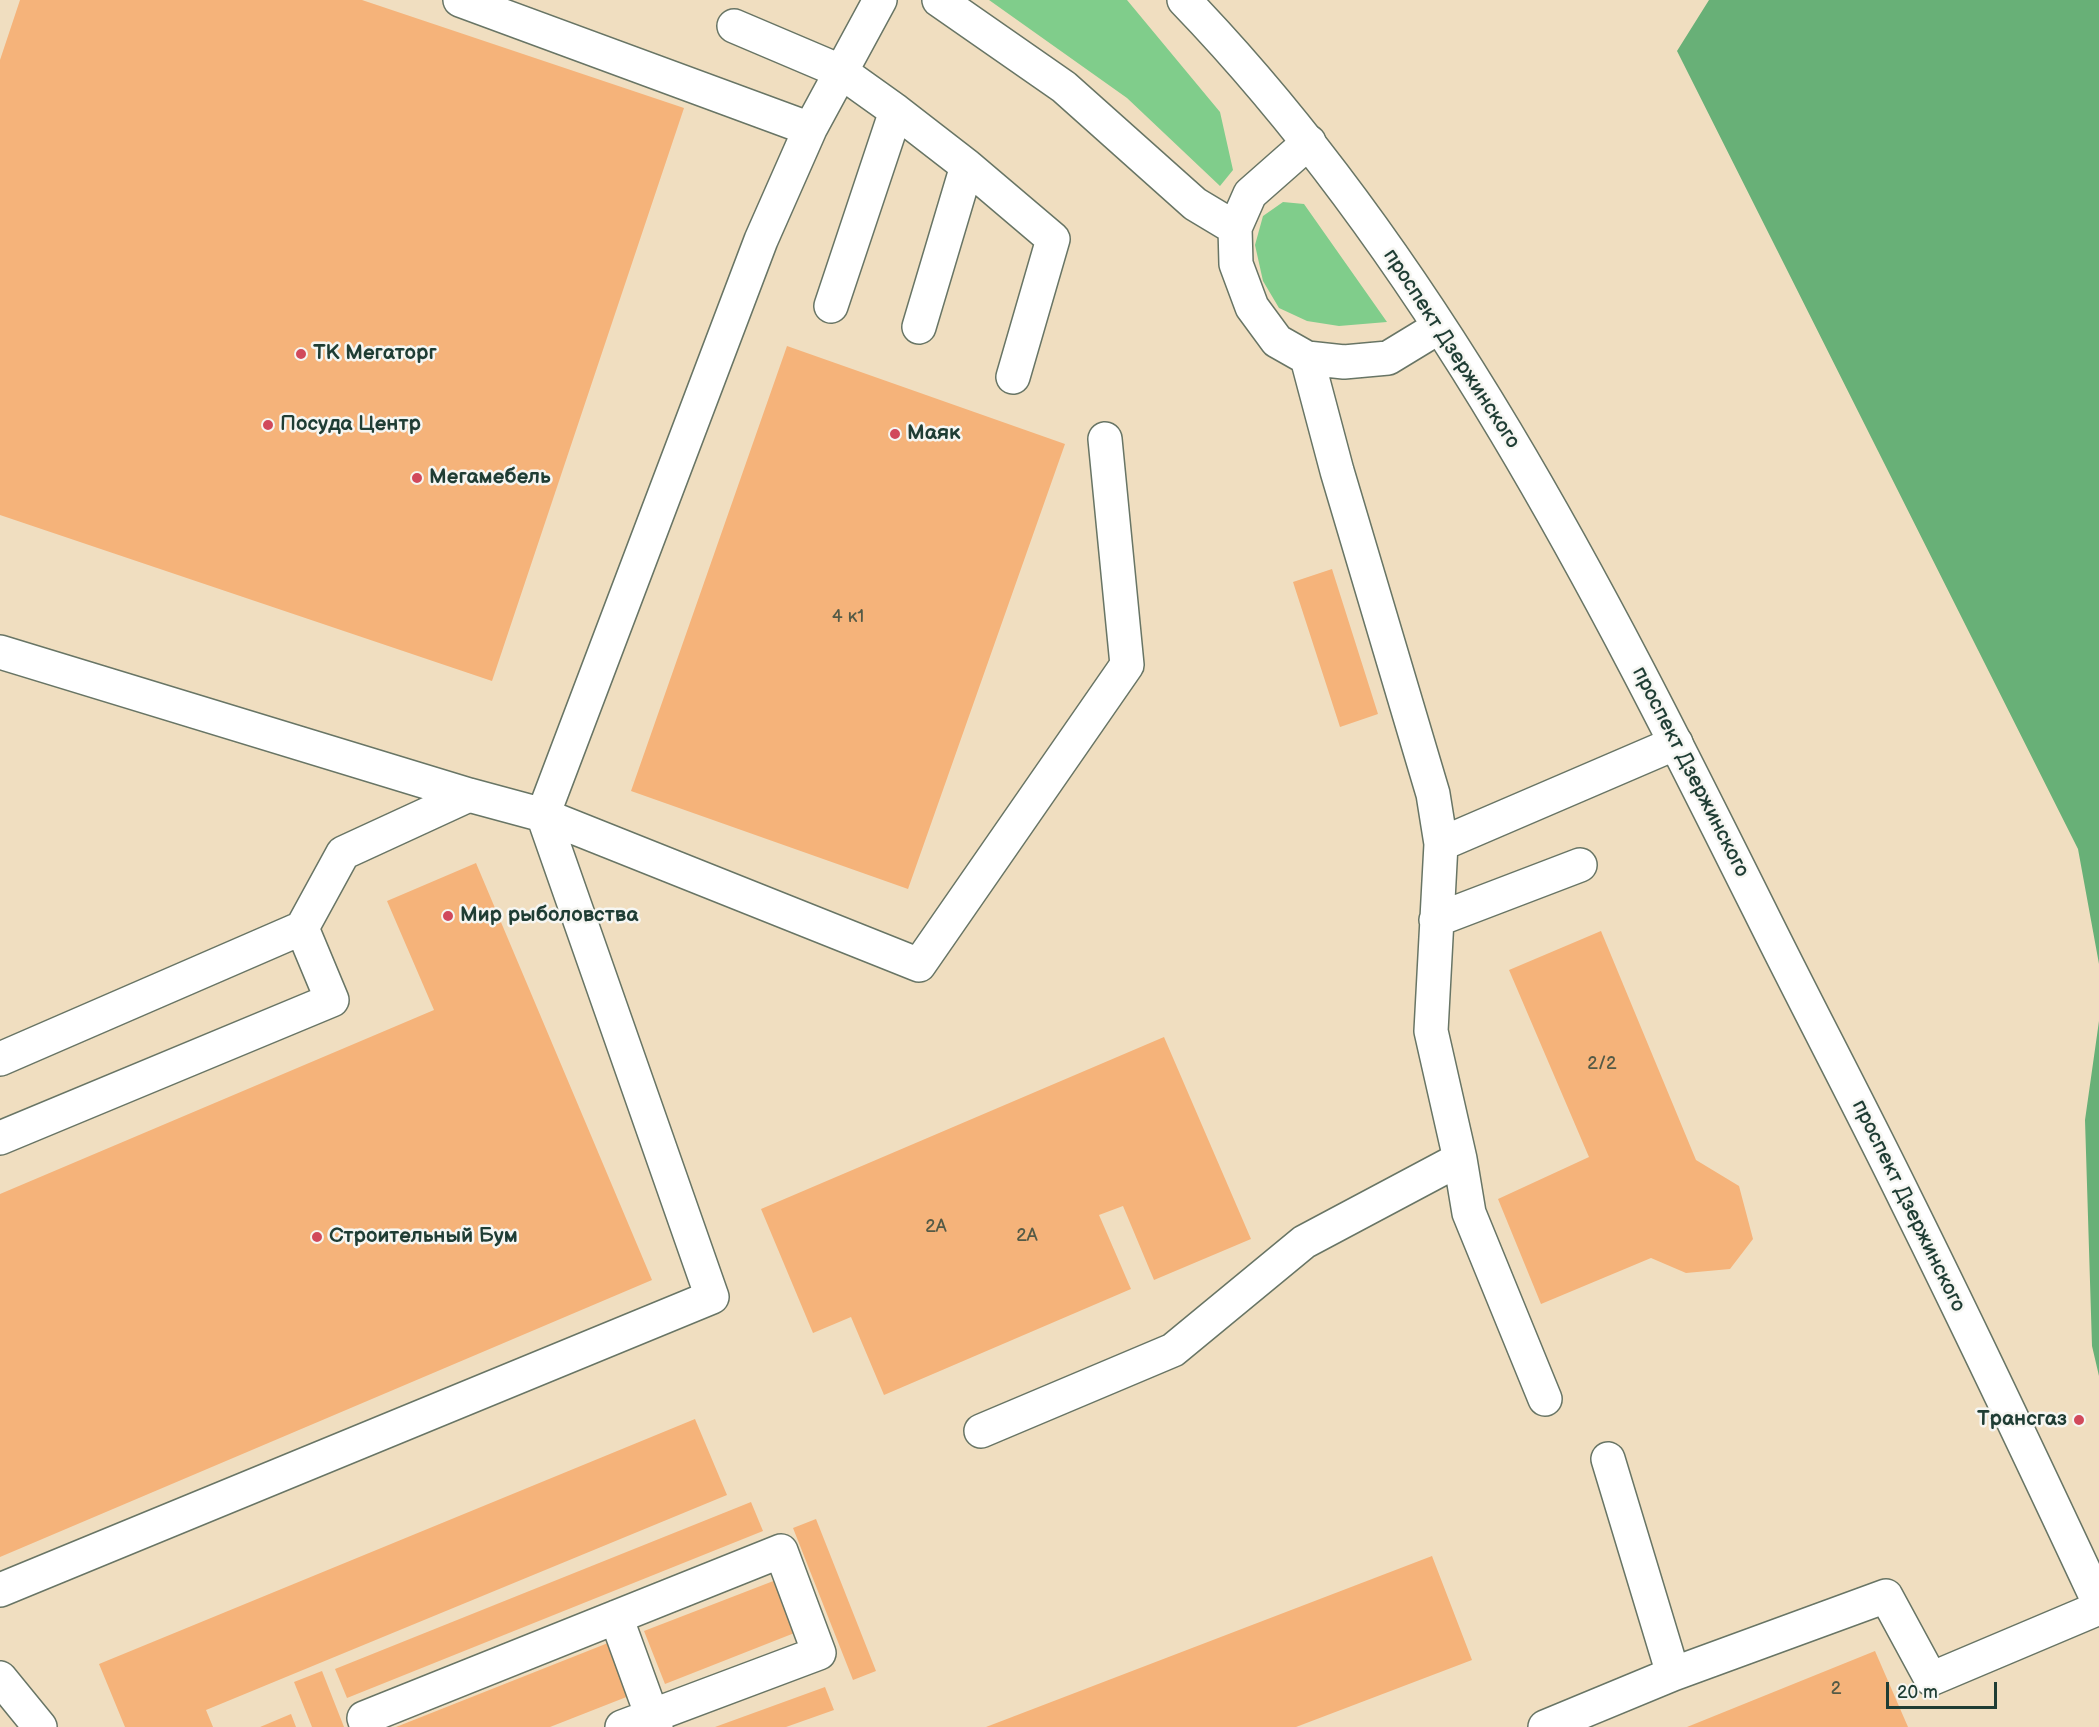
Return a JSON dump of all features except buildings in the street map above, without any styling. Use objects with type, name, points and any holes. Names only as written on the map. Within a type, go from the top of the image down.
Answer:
[{"type":"main road","points":[[460,0],[810,129]]},
{"type":"main road","points":[[0,1590],[712,1297],[543,815],[757,250],[810,129],[880,0]]},
{"type":"main road","points":[[939,0],[1064,87],[1196,204],[1235,228]]},
{"type":"main road","name":"проспект Дзержинского","points":[[1184,0],[1309,142],[1377,235],[1439,327],[1558,521],[1592,581],[1676,743],[1905,1197],[2099,1603]]},
{"type":"main road","points":[[734,26],[840,71],[967,166],[1053,238],[1013,377]]},
{"type":"main road","points":[[831,306],[896,111]]},
{"type":"main road","points":[[1309,142],[1250,194],[1235,228],[1236,264],[1252,307],[1277,341],[1307,358],[1344,362],[1388,358],[1439,327]]},
{"type":"main road","points":[[919,327],[967,166]]},
{"type":"main road","points":[[1307,358],[1337,471],[1433,794],[1441,844],[1431,1031],[1460,1159],[1469,1213],[1545,1399]]},
{"type":"main road","points":[[0,652],[469,795],[543,815],[919,965],[1127,665],[1105,439]]},
{"type":"main road","points":[[1441,844],[1676,743]]},
{"type":"main road","points":[[0,1059],[302,928],[343,853],[469,795]]},
{"type":"main road","points":[[1436,920],[1580,865]]},
{"type":"main road","points":[[0,1138],[332,1000],[302,928]]},
{"type":"main road","points":[[981,1431],[1173,1350],[1304,1242],[1460,1159]]},
{"type":"main road","points":[[1608,1459],[1673,1674]]},
{"type":"main road","points":[[368,1727],[364,1718],[616,1617],[781,1551],[819,1653],[644,1723],[616,1617]]},
{"type":"main road","points":[[1545,1727],[1673,1674],[1886,1596],[1930,1679],[2099,1608]]},
{"type":"main road","points":[[0,1678],[40,1727]]},
{"type":"green space","points":[[989,0],[1127,0],[1220,112],[1233,170],[1220,186],[1127,98]]},
{"type":"green space","points":[[1709,0],[2099,0],[2099,964],[2078,849],[1677,51]]},
{"type":"green space","points":[[1283,202],[1304,204],[1387,322],[1339,326],[1307,321],[1279,308],[1263,281],[1255,245],[1263,216]]},
{"type":"green space","points":[[2099,1021],[2099,1376],[2092,1346],[2085,1120]]},
{"type":"place","name":"ТК Мегаторг","points":[[301,354]]},
{"type":"place","name":"Посуда Центр","points":[[268,425]]},
{"type":"place","name":"Маяк","points":[[895,434]]},
{"type":"place","name":"Мегамебель","points":[[417,478]]},
{"type":"place","name":"Мир рыболовства","points":[[448,916]]},
{"type":"place","name":"Строительный Бум","points":[[317,1237]]},
{"type":"place","name":"Трансгаз","points":[[2079,1420]]}]
